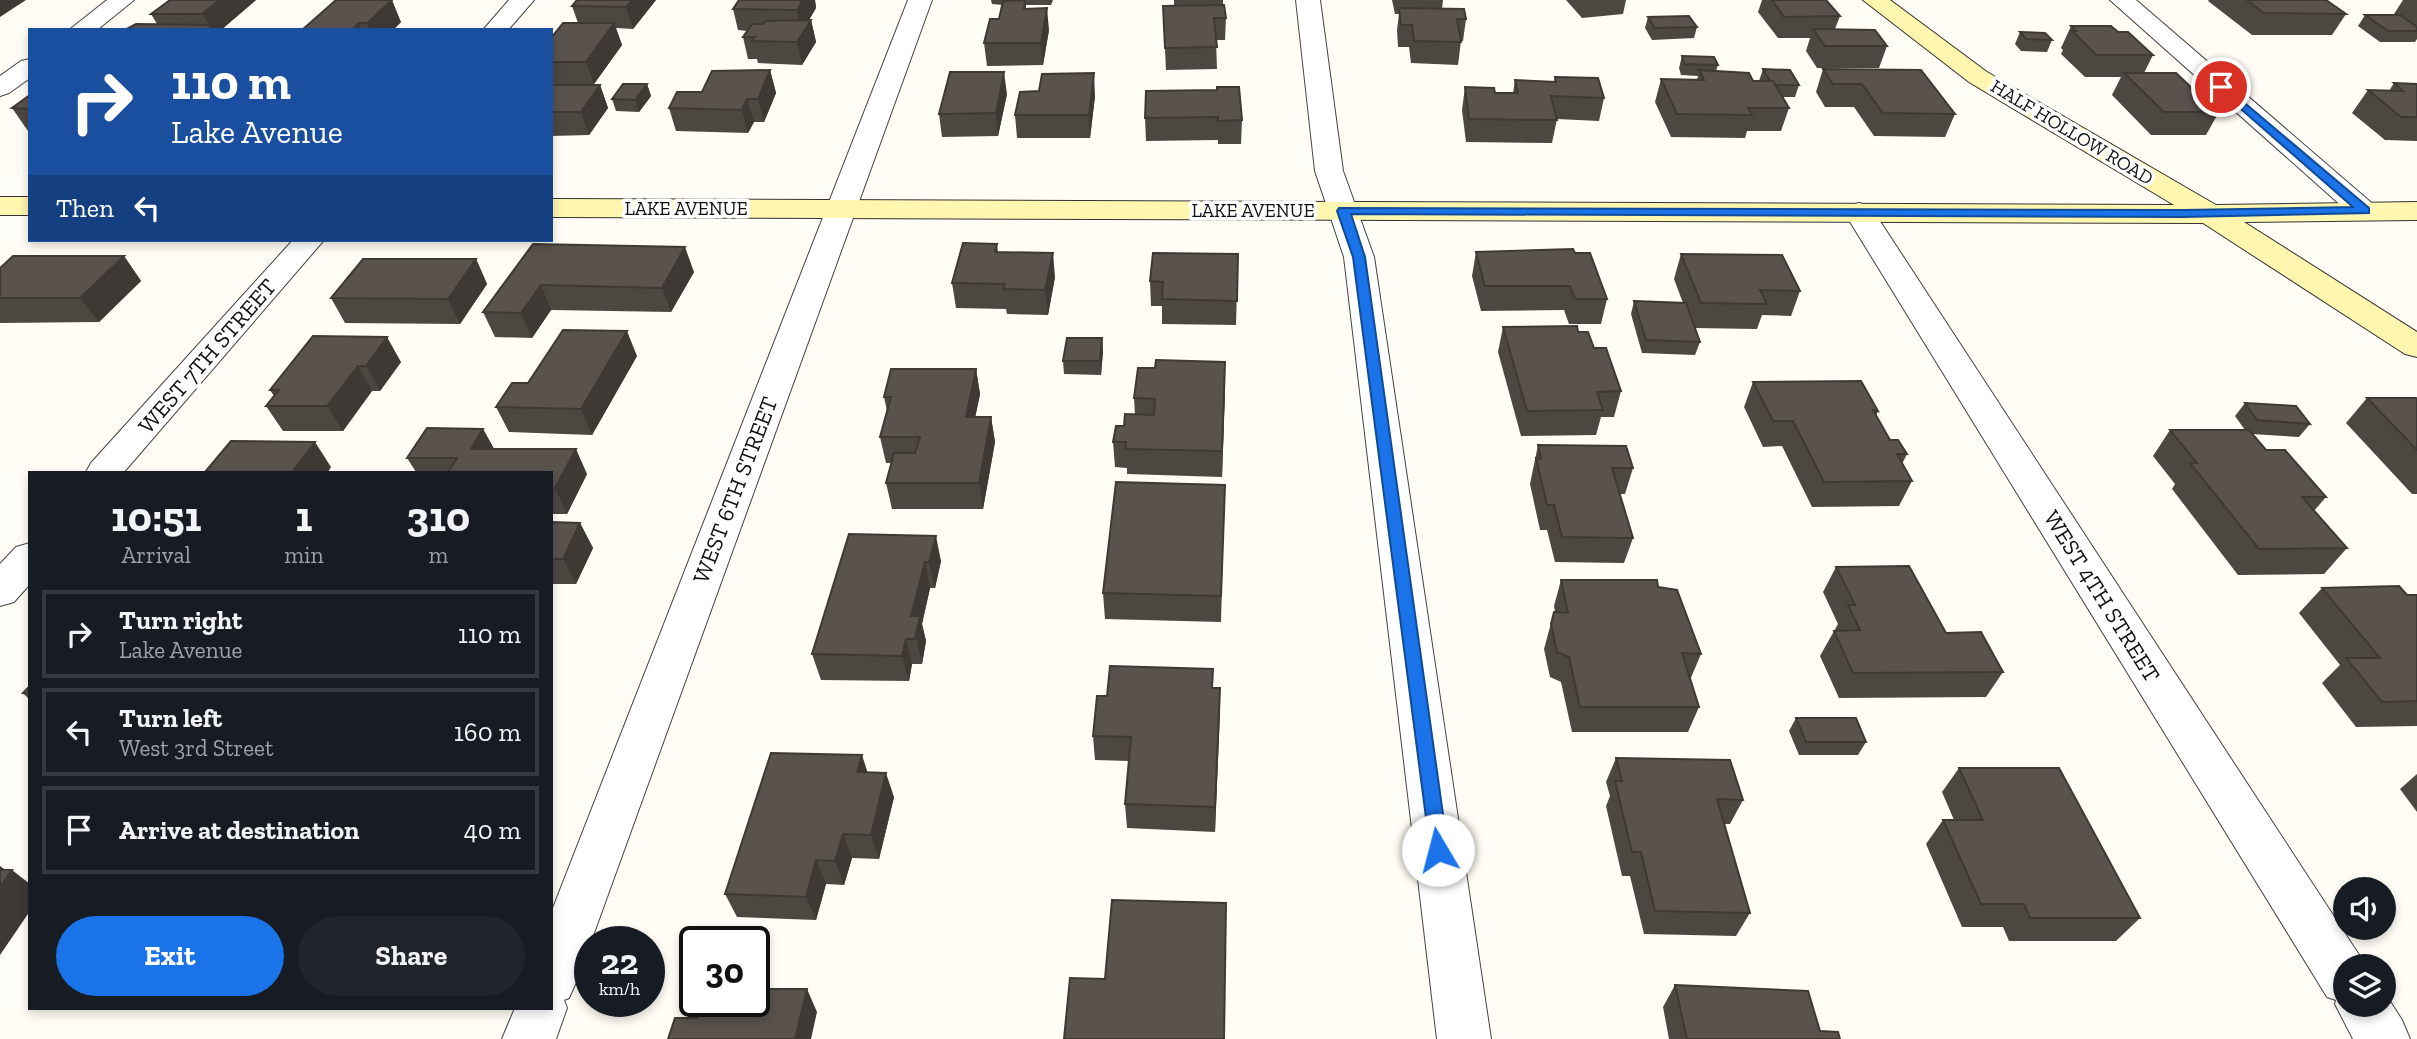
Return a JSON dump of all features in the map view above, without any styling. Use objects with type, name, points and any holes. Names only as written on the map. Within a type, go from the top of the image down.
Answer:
[{"type":"street","points":[[84,28],[122,0]]},
{"type":"street","points":[[497,28],[522,0]]},
{"type":"street","name":"WEST 6TH STREET","points":[[553,975],[920,0]]},
{"type":"street","points":[[1308,0],[1329,171],[1359,257],[1464,1039]]},
{"type":"street","name":"HALF HOLLOW ROAD","points":[[1875,0],[1978,77],[2210,214],[2417,346]]},
{"type":"street","points":[[2122,0],[2364,211]]},
{"type":"street","points":[[0,88],[28,67]]},
{"type":"street","points":[[0,206],[28,206]]},
{"type":"street","name":"LAKE AVENUE","points":[[553,208],[841,206],[2210,214],[2417,211]]},
{"type":"street","name":"WEST 4TH STREET","points":[[1859,212],[2333,960]]},
{"type":"street","name":"WEST 7TH STREET","points":[[105,471],[307,242]]},
{"type":"street","points":[[0,591],[28,559]]},
{"type":"street","points":[[529,1039],[540,1010]]},
{"type":"street","points":[[2369,1017],[2383,1039]]},
{"type":"building","points":[[170,0],[219,0],[202,14],[151,14]]},
{"type":"building","points":[[336,0],[392,0],[367,23],[359,23],[354,28],[304,28]]},
{"type":"building","points":[[577,0],[632,0],[626,7],[572,6]]},
{"type":"building","points":[[739,0],[803,0],[797,10],[733,9]]},
{"type":"building","points":[[1025,0],[1024,9],[1047,8],[1041,43],[984,43],[990,19],[999,19],[1003,1]]},
{"type":"building","points":[[1772,0],[1826,0],[1840,16],[1784,17]]},
{"type":"building","points":[[2247,0],[2326,0],[2346,14],[2264,13]]},
{"type":"building","points":[[1224,5],[1226,18],[1214,18],[1217,47],[1165,48],[1163,6]]},
{"type":"building","points":[[1399,8],[1464,9],[1466,19],[1457,19],[1461,42],[1414,41],[1412,25],[1401,25]]},
{"type":"building","points":[[2365,15],[2400,15],[2417,27],[2417,31],[2388,31]]},
{"type":"building","points":[[1689,16],[1697,27],[1655,28],[1648,17]]},
{"type":"building","points":[[811,20],[797,42],[752,41],[755,37],[743,37],[752,24]]},
{"type":"building","points":[[563,23],[614,23],[586,62],[553,62],[553,36]]},
{"type":"building","points":[[136,24],[213,25],[209,28],[129,28]]},
{"type":"building","points":[[2071,26],[2111,26],[2118,32],[2128,32],[2153,55],[2096,55],[2072,31],[2076,31]]},
{"type":"building","points":[[1813,29],[1875,30],[1887,46],[1825,46]]},
{"type":"building","points":[[2020,32],[2045,33],[2052,40],[2026,39]]},
{"type":"building","points":[[1682,56],[1714,57],[1718,65],[1684,64]]},
{"type":"building","points":[[1763,69],[1790,70],[1799,85],[1775,85]]},
{"type":"building","points":[[1823,69],[1921,70],[1955,114],[1883,113],[1862,84],[1833,84]]},
{"type":"building","points":[[770,70],[758,99],[747,99],[742,110],[669,108],[677,92],[702,92],[712,71]]},
{"type":"building","points":[[1699,70],[1749,73],[1753,81],[1773,81],[1789,108],[1748,108],[1752,115],[1677,114],[1661,79],[1704,80]]},
{"type":"building","points":[[950,72],[1004,72],[996,113],[939,114]]},
{"type":"building","points":[[1094,73],[1089,115],[1015,115],[1020,92],[1039,91],[1042,74]]},
{"type":"building","points":[[2124,73],[2176,73],[2194,90],[2208,90],[2222,103],[2209,102],[2219,112],[2164,112]]},
{"type":"building","points":[[1555,77],[1598,78],[1604,98],[1551,96],[1557,120],[1469,119],[1465,87],[1494,88],[1495,93],[1518,93],[1515,80],[1556,82]]},
{"type":"building","points":[[2394,83],[2417,84],[2417,117],[2401,117],[2368,90],[2403,91]]},
{"type":"building","points":[[623,84],[647,84],[635,100],[612,99]]},
{"type":"building","points":[[553,85],[600,85],[581,112],[553,112]]},
{"type":"building","points":[[1217,87],[1239,87],[1242,120],[1218,121],[1218,117],[1145,118],[1146,91],[1217,90]]},
{"type":"building","points":[[28,96],[28,109],[12,108]]},
{"type":"building","points":[[963,243],[997,244],[995,252],[1053,253],[1045,290],[1003,289],[1005,284],[952,283]]},
{"type":"building","points":[[533,244],[685,247],[662,288],[541,285],[521,313],[483,312]]},
{"type":"building","points":[[1573,249],[1575,253],[1590,253],[1607,299],[1575,299],[1570,286],[1485,286],[1476,252]]},
{"type":"building","points":[[1153,253],[1238,254],[1237,301],[1162,299],[1163,282],[1150,281]]},
{"type":"building","points":[[1681,254],[1782,255],[1800,291],[1760,290],[1767,304],[1701,303]]},
{"type":"building","points":[[13,256],[124,256],[80,298],[0,298],[0,268]]},
{"type":"building","points":[[363,259],[476,259],[448,299],[331,298]]},
{"type":"building","points":[[1634,301],[1686,303],[1700,342],[1646,340]]},
{"type":"building","points":[[1577,326],[1578,332],[1588,332],[1594,348],[1606,348],[1621,391],[1597,392],[1603,410],[1527,411],[1503,327]]},
{"type":"building","points":[[563,330],[627,331],[581,409],[496,407],[512,383],[528,383]]},
{"type":"building","points":[[313,336],[387,337],[366,366],[358,366],[327,406],[266,406],[279,390],[270,390]]},
{"type":"building","points":[[1067,338],[1102,338],[1100,361],[1063,361]]},
{"type":"building","points":[[1156,360],[1225,362],[1222,451],[1126,449],[1126,442],[1113,442],[1116,426],[1124,426],[1125,414],[1154,415],[1155,399],[1134,398],[1138,368],[1155,368]]},
{"type":"building","points":[[891,369],[976,369],[966,417],[991,417],[979,483],[886,483],[894,453],[915,453],[920,437],[880,437],[891,397],[884,397]]},
{"type":"building","points":[[1861,381],[1890,440],[1898,440],[1907,454],[1897,454],[1912,481],[1824,482],[1793,421],[1773,421],[1753,382]]},
{"type":"building","points":[[2367,398],[2417,399],[2417,450]]},
{"type":"building","points":[[2245,403],[2296,406],[2310,424],[2257,420]]},
{"type":"building","points":[[427,428],[483,429],[471,449],[576,449],[555,488],[553,471],[449,471],[457,458],[407,458]]},
{"type":"building","points":[[2170,430],[2249,430],[2266,450],[2285,450],[2326,497],[2302,497],[2347,548],[2259,549],[2190,463],[2197,463]]},
{"type":"building","points":[[231,441],[315,442],[293,471],[206,471]]},
{"type":"building","points":[[1538,445],[1626,446],[1633,468],[1612,468],[1633,538],[1562,537],[1554,505],[1547,505],[1536,458],[1541,459]]},
{"type":"building","points":[[1116,482],[1225,485],[1221,596],[1103,593]]},
{"type":"building","points":[[553,522],[580,523],[563,559],[553,559]]},
{"type":"building","points":[[849,534],[936,536],[929,562],[925,562],[911,616],[920,616],[915,639],[906,639],[902,656],[812,654]]},
{"type":"building","points":[[1909,566],[1946,633],[1981,632],[2003,672],[1853,673],[1834,631],[1860,630],[1848,605],[1855,605],[1836,567]]},
{"type":"building","points":[[1561,580],[1657,580],[1658,587],[1677,590],[1701,654],[1682,653],[1699,707],[1580,707],[1569,657],[1557,652],[1551,624],[1554,612],[1568,613]]},
{"type":"building","points":[[2399,586],[2407,595],[2417,595],[2417,701],[2382,702],[2346,658],[2380,658],[2322,588]]},
{"type":"building","points":[[1110,666],[1213,669],[1212,688],[1220,688],[1215,807],[1125,804],[1131,737],[1093,736],[1097,696],[1107,696]]},
{"type":"building","points":[[1796,718],[1856,718],[1866,742],[1806,742]]},
{"type":"building","points":[[771,753],[862,755],[857,772],[886,773],[871,835],[843,834],[835,861],[816,860],[806,897],[725,894]]},
{"type":"building","points":[[1616,758],[1730,760],[1743,800],[1717,799],[1750,913],[1655,911],[1641,852],[1632,852],[1615,781],[1622,781]]},
{"type":"building","points":[[1959,768],[2059,768],[2140,918],[2030,918],[2024,904],[1981,904],[1943,820],[1983,820]]},
{"type":"building","points":[[0,870],[12,870],[0,887]]},
{"type":"building","points":[[1112,900],[1226,903],[1224,1039],[1064,1039],[1070,978],[1105,979]]},
{"type":"building","points":[[1675,985],[1808,991],[1820,1031],[1838,1032],[1840,1039],[1687,1039]]},
{"type":"building","points":[[770,989],[807,989],[795,1039],[668,1039],[675,1018],[770,1017]]},
{"type":"route","points":[[1438,850],[1359,257],[1343,211],[2183,214],[2364,211],[2221,87]]}]
